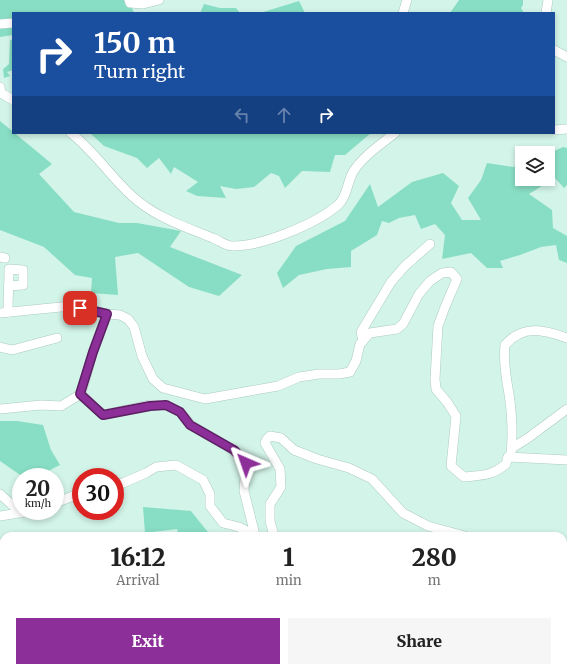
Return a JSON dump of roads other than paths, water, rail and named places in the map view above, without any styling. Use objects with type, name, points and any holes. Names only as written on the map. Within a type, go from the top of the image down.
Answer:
[{"type":"street","points":[[129,0],[130,3],[143,4],[159,0]]},
{"type":"street","points":[[404,12],[406,0]]},
{"type":"street","points":[[546,12],[548,0]]},
{"type":"street","points":[[0,24],[12,23]]},
{"type":"street","points":[[555,51],[567,57]]},
{"type":"street","points":[[0,86],[1,93],[12,99]]},
{"type":"street","points":[[555,130],[567,129]]},
{"type":"street","points":[[72,134],[81,141],[119,184],[154,213],[230,246],[254,244],[287,233],[332,210],[340,204],[345,195],[353,172],[362,160],[394,134]]},
{"type":"street","points":[[363,341],[361,332],[391,282],[404,266],[430,244]]},
{"type":"street","points":[[8,286],[4,312],[71,306],[107,314],[120,315],[128,319],[134,327],[142,356],[153,379],[163,388],[205,399],[278,386],[299,377],[350,372],[356,361],[360,344],[370,333],[396,329],[403,324],[419,294],[430,281],[442,273],[451,272],[457,279],[444,307],[438,326],[435,378],[436,389],[448,402],[456,416],[451,466],[464,477],[482,476],[497,471],[506,464],[508,457],[511,454],[510,411],[506,378],[505,345],[512,337],[525,331],[536,330],[551,332],[567,338]]},
{"type":"street","points":[[0,409],[41,405],[61,406],[80,394],[94,347],[107,314]]},
{"type":"street","points":[[0,347],[12,350],[56,338]]},
{"type":"street","points":[[80,394],[103,415],[150,406],[166,405],[180,412],[190,425],[234,450],[246,463],[244,491],[254,532]]},
{"type":"street","points":[[512,448],[567,409]]},
{"type":"street","points":[[273,532],[270,521],[270,504],[281,486],[280,469],[266,443],[270,436],[281,438],[294,450],[317,459],[349,468],[372,479],[403,513],[428,526],[450,532]]},
{"type":"street","points":[[508,457],[567,460]]},
{"type":"street","points":[[124,483],[156,467],[176,465],[203,480],[210,494],[210,506],[224,523],[249,532]]},
{"type":"street","points":[[0,494],[12,505]]},
{"type":"street","points":[[0,516],[12,514]]}]
